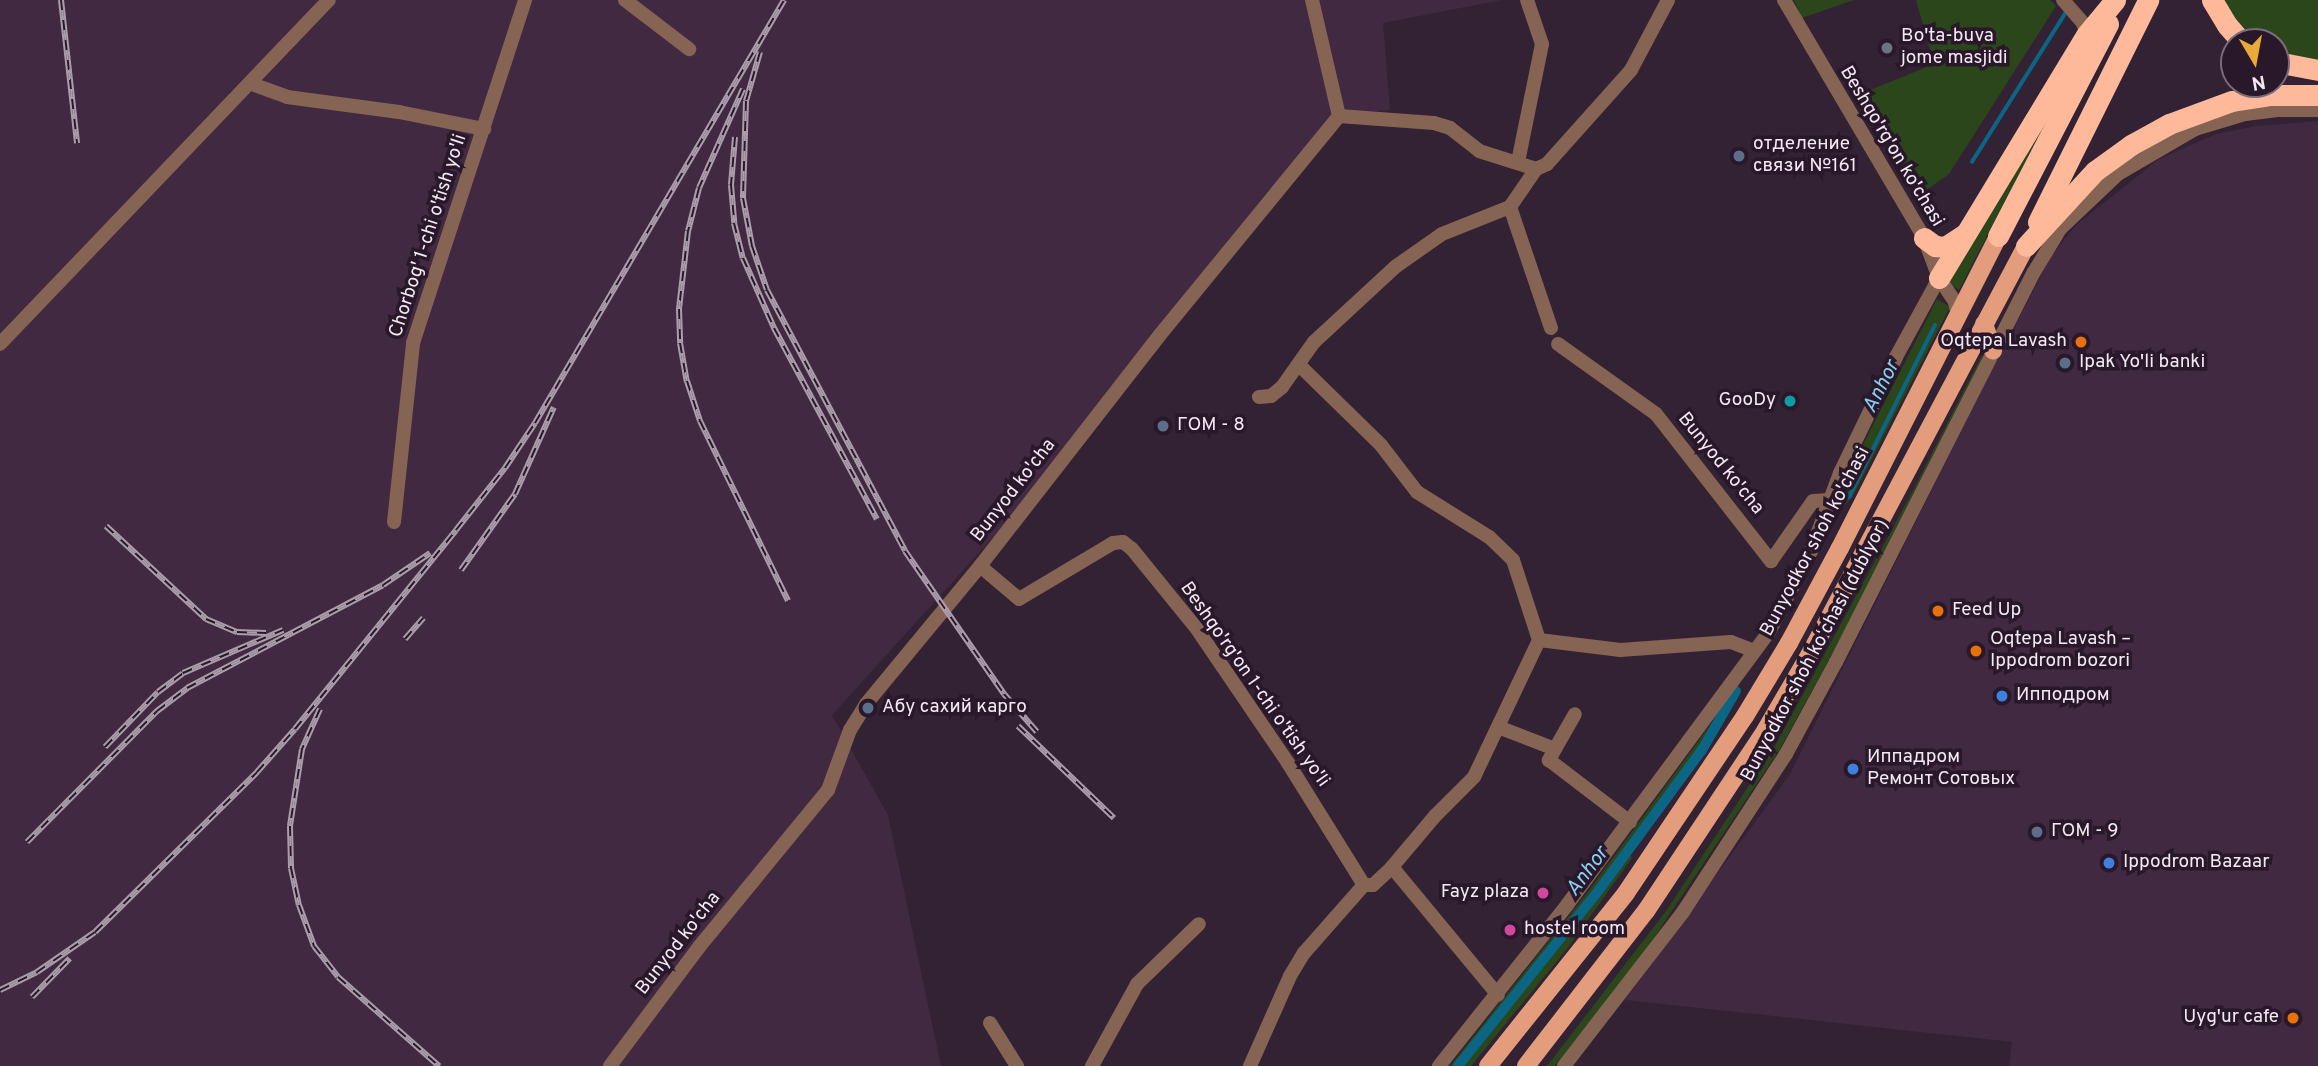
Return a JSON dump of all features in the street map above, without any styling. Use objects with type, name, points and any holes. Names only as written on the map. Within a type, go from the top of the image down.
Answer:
[{"type":"highway","points":[[1939,278],[2082,25],[2118,0]]},
{"type":"highway","name":"Bunyodkor shoh ko'chasi","points":[[1998,236],[2118,0]]},
{"type":"highway","points":[[2026,246],[2148,0]]},
{"type":"highway","points":[[2211,0],[2230,28]]},
{"type":"highway","points":[[2290,65],[2318,70]]},
{"type":"highway","points":[[2026,246],[2095,171],[2132,145],[2169,124],[2232,101],[2270,95],[2318,95]]},
{"type":"highway","points":[[1924,238],[1935,246],[1945,247],[1967,232]]},
{"type":"highway","points":[[2026,246],[2055,237]]},
{"type":"main road","name":"Bunyodkor shoh ko'chasi","points":[[1488,1066],[1522,1026],[1654,854],[1770,674],[1840,548],[1998,236]]},
{"type":"main road","points":[[1526,1066],[1646,911],[1765,731],[1810,654],[2026,246]]},
{"type":"main road","points":[[1984,324],[1993,350]]},
{"type":"main road","points":[[1522,1026],[1530,1022],[1540,1023],[1547,1035],[1544,1044]]},
{"type":"street","points":[[0,344],[252,84],[329,0]]},
{"type":"street","name":"Chorbog' 1-chi o'tish yo'li","points":[[394,522],[413,343],[525,0]]},
{"type":"street","points":[[625,0],[689,50]]},
{"type":"street","points":[[1312,0],[1339,116],[1434,123],[1450,128],[1479,151],[1536,169]]},
{"type":"street","points":[[1518,162],[1542,44],[1527,0]]},
{"type":"street","points":[[1259,397],[1271,396],[1300,366],[1303,356],[1314,342],[1395,267],[1442,234],[1510,206],[1536,169],[1547,164],[1611,95],[1631,69],[1668,0]]},
{"type":"street","name":"Beshqo'rg'on ko'chasi","points":[[1784,0],[1924,238],[1939,278],[1955,302],[1958,316]]},
{"type":"street","points":[[2063,0],[2082,25]]},
{"type":"street","name":"Chorbog' 1-chi o'tish yo'li","points":[[252,84],[287,97],[399,112],[484,129]]},
{"type":"street","name":"Bunyodkor shoh koʻchasi (dublyor)","points":[[1564,1066],[1683,912],[1786,754],[1843,651],[1993,350],[2055,237],[2118,174],[2195,128],[2245,114],[2318,110]]},
{"type":"street","name":"Bunyod ko'cha","points":[[610,1066],[699,947],[828,790],[850,730],[866,704],[980,566],[1152,345],[1339,116]]},
{"type":"street","points":[[1510,206],[1551,328]]},
{"type":"street","points":[[1439,1066],[1498,995],[1630,822],[1769,632],[1811,551],[1840,473],[1896,357],[1939,278]]},
{"type":"street","name":"Bunyod ko'cha","points":[[1558,344],[1656,414],[1772,561],[1813,501],[1830,500]]},
{"type":"street","points":[[1250,1066],[1290,976],[1304,953],[1364,885],[1373,885],[1392,867],[1436,816],[1474,778],[1539,640],[1513,560],[1489,537],[1417,492],[1381,445],[1300,366]]},
{"type":"street","name":"Beshqo'rg'on 1-chi o'tish yo'li","points":[[980,566],[1019,599],[1113,544],[1123,542],[1132,549],[1197,629],[1288,763],[1364,885]]},
{"type":"street","points":[[1539,640],[1620,650],[1731,642],[1754,651]]},
{"type":"street","points":[[1575,714],[1549,760],[1630,822]]},
{"type":"street","points":[[1498,727],[1555,749]]},
{"type":"street","points":[[1392,867],[1498,995]]},
{"type":"street","points":[[1092,1066],[1137,984],[1199,924]]},
{"type":"street","points":[[990,1023],[1017,1066]]},
{"type":"shaded area","points":[[0,0],[1502,0],[1383,23],[1390,110],[1338,114],[1024,503],[832,715],[888,815],[941,1066],[0,1066]]},
{"type":"shaded area","points":[[2318,121],[2318,1066],[2009,1066],[2012,1042],[1625,1000],[1790,774],[1990,373],[2052,255],[2076,225],[2159,159],[2216,134],[2256,126]]},
{"type":"green space","points":[[1794,0],[1854,0],[1802,18]]},
{"type":"green space","points":[[1916,0],[2050,0],[2056,6],[1949,174],[1918,196],[1858,95],[1934,64]]},
{"type":"green space","points":[[2223,0],[2318,0],[2318,61],[2290,57],[2290,28],[2242,28]]},
{"type":"green space","points":[[2054,106],[1959,290],[1947,283]]},
{"type":"green space","points":[[1937,299],[1950,307],[1853,496],[1845,505],[1841,488]]},
{"type":"green space","points":[[1982,355],[1983,358],[1843,634],[1780,749],[1643,954],[1555,1066],[1547,1066],[1666,911],[1775,746],[1909,498]]},
{"type":"green space","points":[[1727,702],[1702,745],[1628,850],[1632,858],[1567,949],[1471,1066],[1450,1066],[1587,893]]},
{"type":"waterway","name":"Anhor","points":[[1972,162],[2068,9]]},
{"type":"waterway","name":"Anhor","points":[[1842,500],[1849,497],[1935,325]]},
{"type":"waterway","name":"Anhor","points":[[1458,1066],[1599,890],[1702,750],[1736,691]]},
{"type":"railway","points":[[61,0],[77,143]]},
{"type":"railway","points":[[0,990],[37,972],[95,932],[257,772],[456,530],[505,468],[535,423],[784,0]]},
{"type":"railway","points":[[760,52],[746,101],[743,198],[752,246],[767,290],[905,551],[1004,694],[1037,732]]},
{"type":"railway","points":[[743,89],[699,188],[688,231],[679,309],[680,343],[687,381],[700,421],[788,601]]},
{"type":"railway","points":[[735,137],[731,185],[734,223],[743,258],[774,328],[877,519]]},
{"type":"railway","points":[[461,570],[515,494],[554,407]]},
{"type":"railway","points":[[106,526],[206,619],[237,632],[266,633]]},
{"type":"railway","points":[[27,842],[157,711],[187,688],[383,585],[430,553]]},
{"type":"railway","points":[[405,639],[423,618]]},
{"type":"railway","points":[[105,747],[158,692],[183,673],[283,630]]},
{"type":"railway","points":[[320,709],[302,749],[290,826],[291,868],[299,905],[314,946],[338,977],[439,1066]]},
{"type":"railway","points":[[1018,726],[1114,818]]},
{"type":"railway","points":[[32,997],[70,958]]},
{"type":"place","name":"Bo'ta-buva jome masjidi","points":[[1887,48]]},
{"type":"place","name":"отделение связи №161","points":[[1739,156]]},
{"type":"place","name":"Oqtepa Lavash","points":[[2081,342]]},
{"type":"place","name":"Ipak Yo'li banki","points":[[2065,363]]},
{"type":"place","name":"GooDy","points":[[1790,401]]},
{"type":"place","name":"ГОМ - 8","points":[[1163,426]]},
{"type":"place","name":"Feed Up","points":[[1938,611]]},
{"type":"place","name":"Oqtepa Lavash – Ippodrom bozori","points":[[1976,651]]},
{"type":"place","name":"Ипподром","points":[[2002,696]]},
{"type":"place","name":"Абу сахий карго","points":[[868,708]]},
{"type":"place","name":"Иппадром Ремонт Сотовых","points":[[1853,769]]},
{"type":"place","name":"ГОМ - 9","points":[[2037,832]]},
{"type":"place","name":"Ippodrom Bazaar","points":[[2109,863]]},
{"type":"place","name":"Fayz plaza","points":[[1543,893]]},
{"type":"place","name":"hostel room","points":[[1510,930]]},
{"type":"place","name":"Uyg'ur cafe","points":[[2293,1018]]}]
